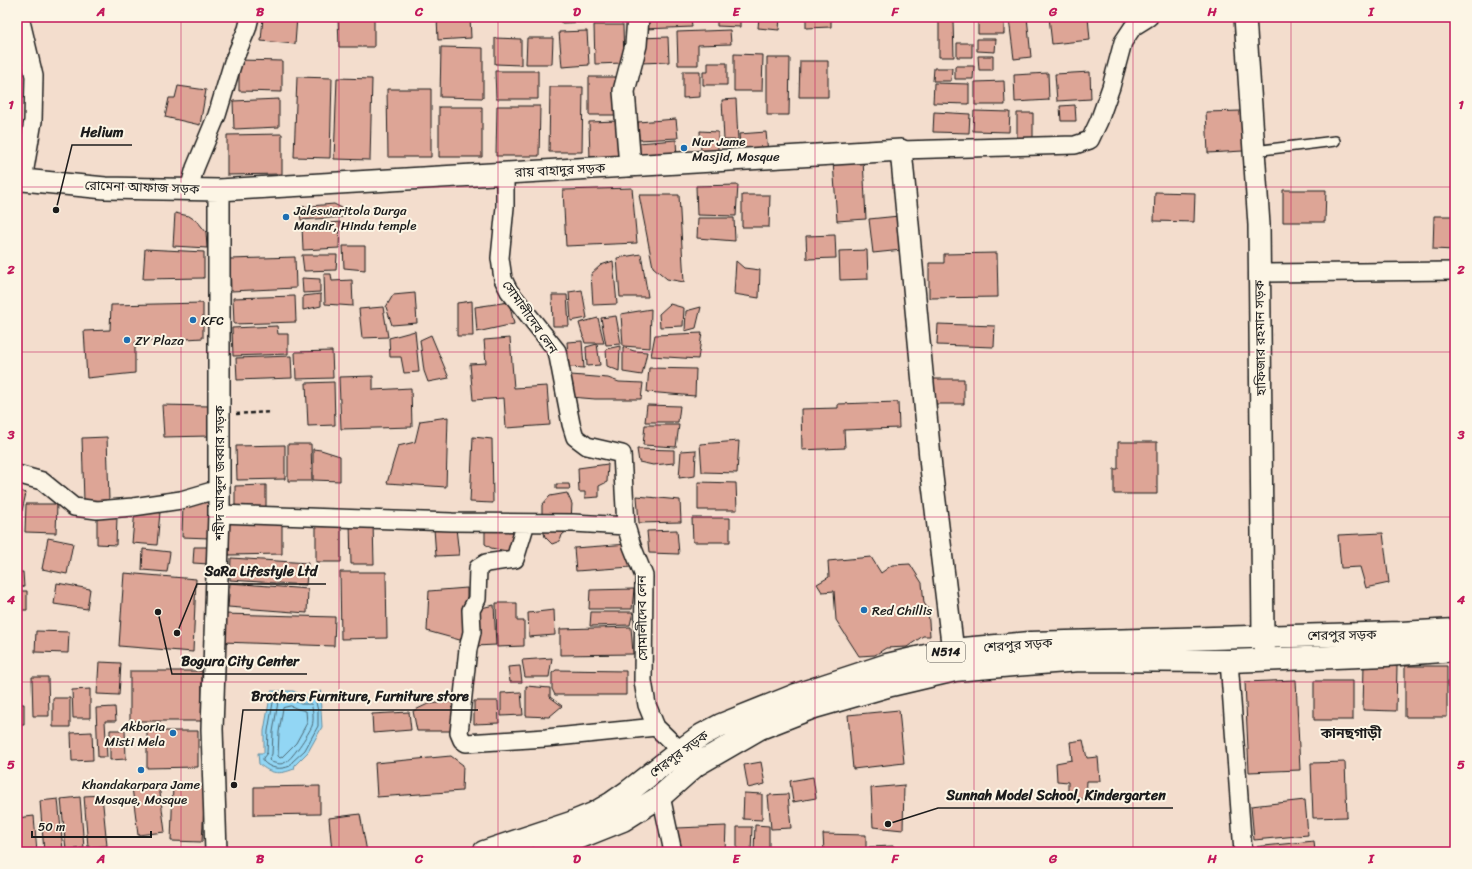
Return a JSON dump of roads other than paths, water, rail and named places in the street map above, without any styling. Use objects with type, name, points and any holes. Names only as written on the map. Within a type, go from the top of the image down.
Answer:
[{"type":"highway","name":"শেরপুর সড়ক","points":[[544,852],[623,820],[661,796],[696,765],[760,728],[811,708],[891,686],[954,660],[1030,643],[1401,633],[1455,630]]},
{"type":"highway","name":"শেরপুর সড়ক","points":[[484,852],[571,823],[593,814],[629,791],[702,735],[721,725],[796,695],[887,665],[954,660],[1013,664],[1080,660],[1229,661],[1386,655],[1455,650]]},
{"type":"street","points":[[20,17],[34,76],[33,121],[20,181]]},
{"type":"street","points":[[189,189],[195,168],[217,115],[233,62],[247,29],[250,17]]},
{"type":"street","points":[[630,166],[624,91],[636,45],[638,17]]},
{"type":"street","points":[[954,660],[931,468],[901,150],[1075,145],[1090,140],[1099,121],[1111,87],[1123,42],[1133,28],[1149,17]]},
{"type":"street","name":"হাফিজার রহমান সড়ক","points":[[1245,17],[1260,225],[1264,636],[1266,659]]},
{"type":"street","name":"রায় বাহাদুর সড়ক","points":[[219,190],[901,150]]},
{"type":"street","name":"সোমালীদেব লেন","points":[[505,173],[506,207],[500,258],[502,279],[509,291],[557,351],[571,424],[575,437],[587,446],[622,454],[626,526],[644,576],[644,681],[647,705],[656,727],[696,765]]},
{"type":"street","name":"রোমেনা আফাজ সড়ক","points":[[20,181],[105,188],[219,190]]},
{"type":"street","name":"শহীদ আব্দুল জব্বার সড়ক","points":[[216,852],[212,729],[219,514],[219,190]]},
{"type":"street","points":[[1260,273],[1455,271]]},
{"type":"street","points":[[17,474],[42,481],[74,507],[97,510],[133,507],[181,500],[219,489]]},
{"type":"street","points":[[219,514],[452,522],[572,523],[626,526]]},
{"type":"street","points":[[526,523],[515,559],[486,563],[478,568],[478,599],[471,610],[472,632],[468,650],[459,733],[462,740],[466,743],[546,738],[656,727]]},
{"type":"street","points":[[1229,661],[1243,852]]},
{"type":"street","points":[[661,796],[673,852]]},
{"type":"lane","points":[[1254,151],[1335,141]]},
{"type":"water","points":[[271,691],[293,691],[302,695],[311,695],[322,691],[320,694],[322,727],[308,752],[295,765],[294,769],[279,773],[271,772],[259,764],[258,753],[264,753],[264,731]]},
{"type":"place","name":"Nur Jame Masjid, Mosque","points":[[684,148]]},
{"type":"place","name":"Helium","points":[[56,210]]},
{"type":"place","name":"Jaleswaritola Durga Mandir, Hindu temple","points":[[286,217]]},
{"type":"place","name":"KFC","points":[[193,320]]},
{"type":"place","name":"ZY Plaza","points":[[127,340]]},
{"type":"place","name":"Red Chillis","points":[[864,610]]},
{"type":"place","name":"Bogura City Center","points":[[158,612]]},
{"type":"place","name":"SaRa Lifestyle Ltd","points":[[177,633]]},
{"type":"place","name":"Akboria Misti Mela","points":[[173,733]]},
{"type":"place","name":"Khandakarpara Jame Mosque, Mosque","points":[[141,770]]},
{"type":"place","name":"Brothers Furniture, Furniture store","points":[[234,785]]},
{"type":"place","name":"Sunnah Model School, Kindergarten","points":[[888,824]]},
{"type":"district","name":"কানছগাড়ী","points":[[1351,733]]}]
